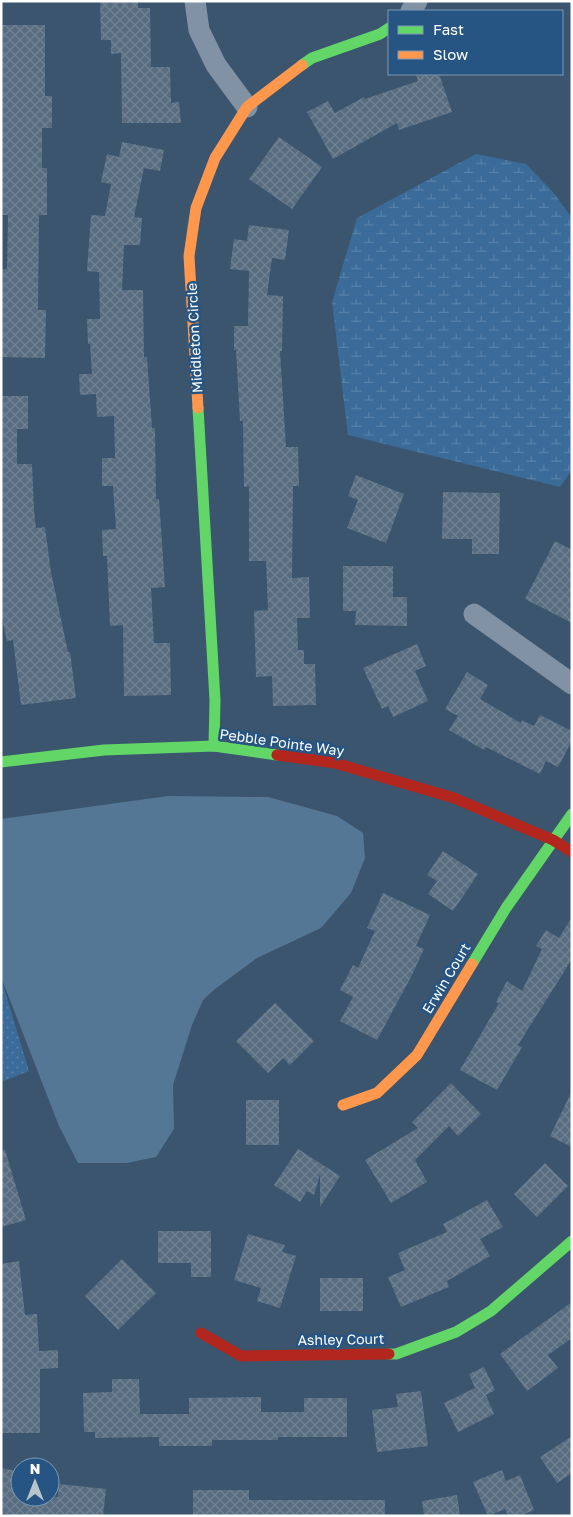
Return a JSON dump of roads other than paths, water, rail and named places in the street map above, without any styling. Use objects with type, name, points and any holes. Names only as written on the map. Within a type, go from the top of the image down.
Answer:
[{"type":"street","points":[[195,1],[198,30],[216,65],[246,107]]},
{"type":"street","name":"Middleton Circle","points":[[214,746],[215,700],[190,256],[196,208],[215,158],[246,107],[312,58],[380,34],[388,29]]},
{"type":"street","points":[[474,614],[572,684]]},
{"type":"street","name":"Pebble Pointe Way","points":[[1,762],[104,750],[214,746],[335,763],[454,798],[553,840],[572,852]]},
{"type":"street","points":[[553,840],[572,814]]},
{"type":"street","name":"Erwin Court","points":[[343,1105],[377,1093],[417,1055],[506,908],[553,840]]},
{"type":"street","name":"Ashley Court","points":[[201,1333],[241,1356],[396,1354],[456,1332],[491,1311],[572,1241]]}]
